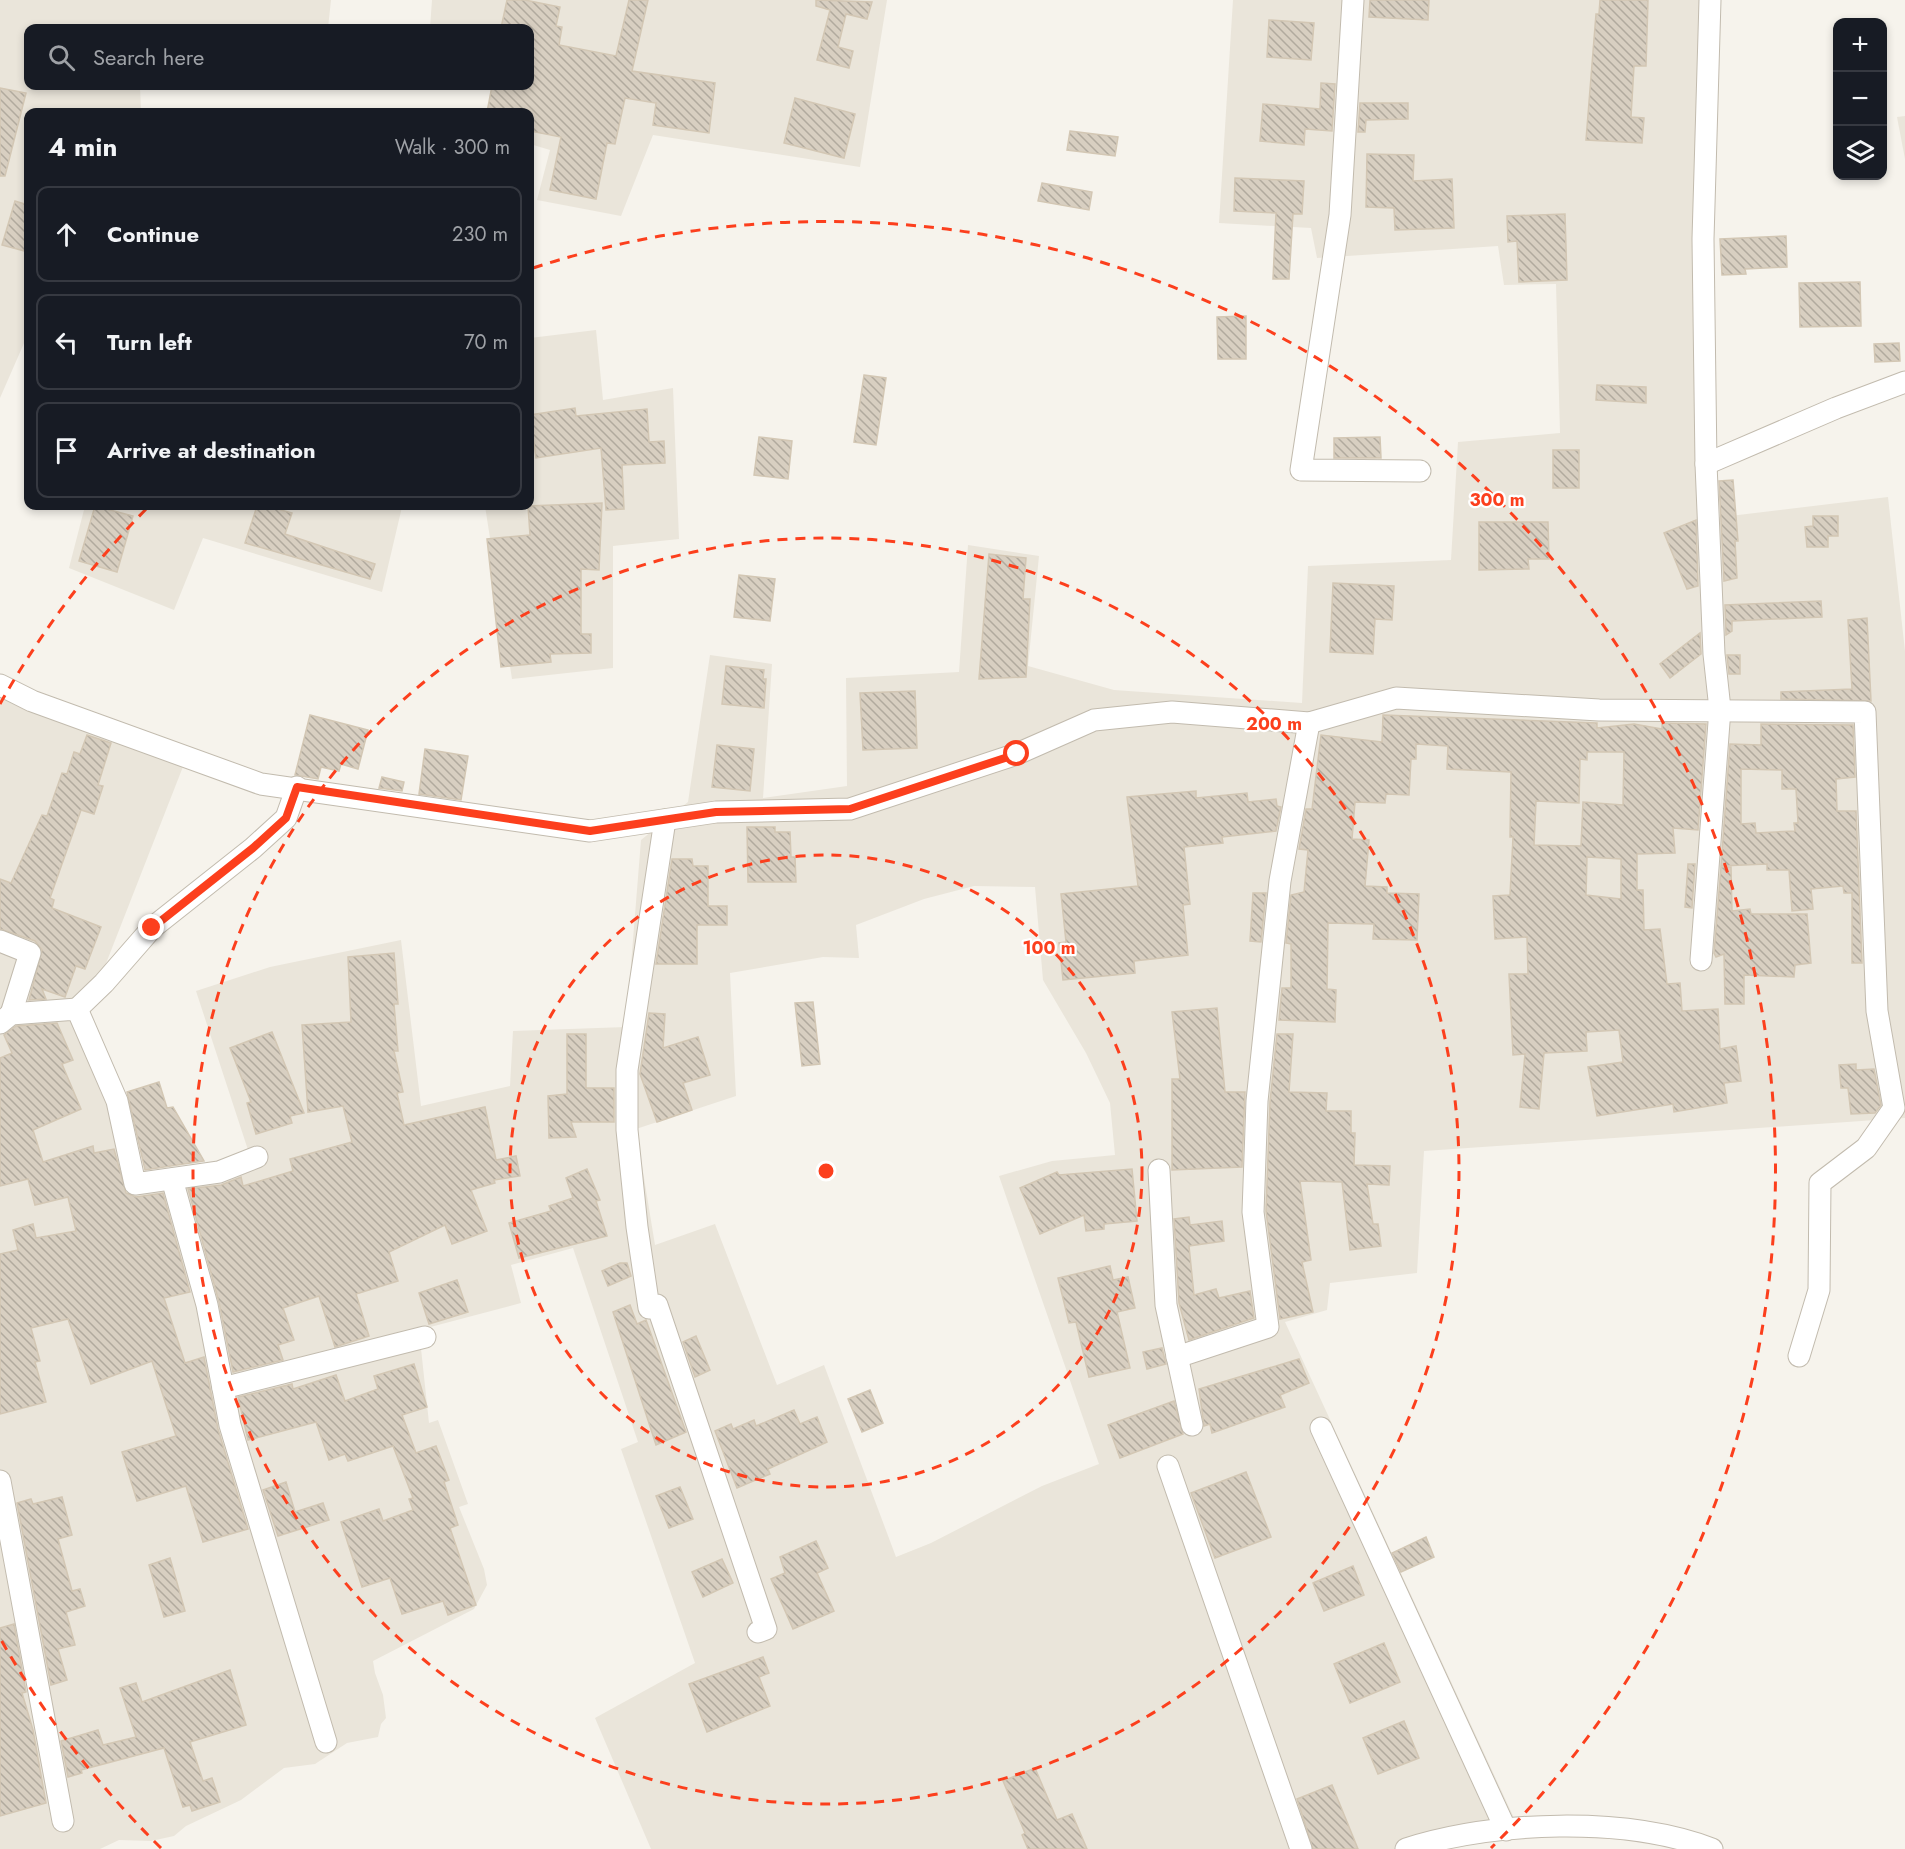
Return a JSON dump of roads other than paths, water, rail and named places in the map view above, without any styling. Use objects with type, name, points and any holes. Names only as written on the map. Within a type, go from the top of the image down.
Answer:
[{"type":"street","points":[[1353,0],[1340,215],[1302,470],[1420,471]]},
{"type":"street","points":[[1701,960],[1720,709],[1714,654],[1707,464],[1703,239],[1710,0]]},
{"type":"street","points":[[1707,464],[1836,408],[1905,382]]},
{"type":"street","points":[[0,685],[32,701],[261,784],[297,787],[590,831],[716,812],[850,809],[1017,754],[1094,720],[1172,712],[1309,723],[1396,698],[1599,710],[1720,709],[1865,712],[1877,1011],[1894,1108],[1866,1148],[1820,1183],[1819,1290],[1799,1356]]},
{"type":"street","points":[[1178,1357],[1269,1327],[1253,1212],[1257,1101],[1280,881],[1309,723]]},
{"type":"street","points":[[0,941],[30,953],[6,1019],[77,1009],[104,983],[152,928],[253,848],[286,818],[297,787]]},
{"type":"street","points":[[665,820],[627,1070],[627,1130],[637,1227],[649,1308],[657,1305],[766,1629],[758,1632]]},
{"type":"street","points":[[77,1009],[117,1101],[135,1184],[219,1172],[257,1157]]},
{"type":"street","points":[[1159,1170],[1166,1305],[1192,1425]]},
{"type":"street","points":[[172,1179],[207,1305],[230,1425],[326,1742]]},
{"type":"street","points":[[223,1388],[425,1337]]},
{"type":"street","points":[[1321,1428],[1506,1830]]},
{"type":"street","points":[[1168,1466],[1301,1849]]},
{"type":"street","points":[[0,1481],[63,1821]]},
{"type":"street","points":[[1406,1849],[1506,1830],[1620,1827],[1712,1849]]}]
